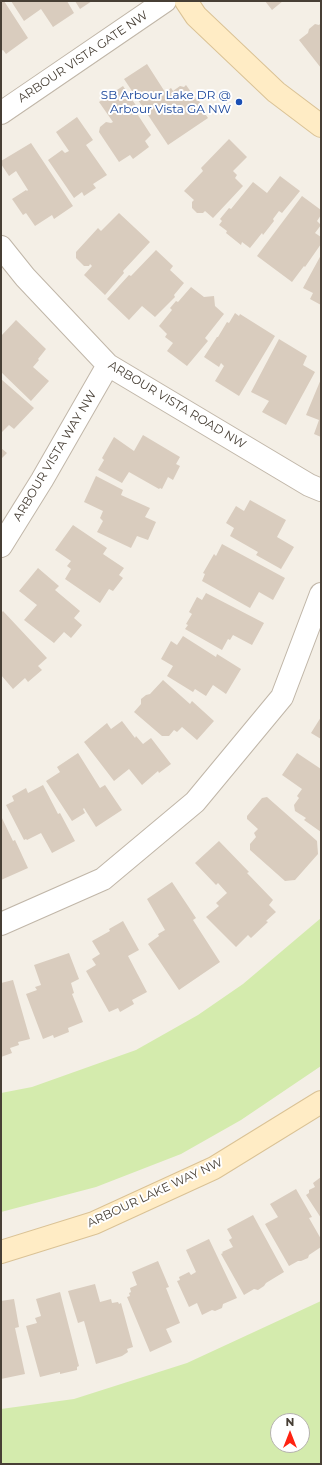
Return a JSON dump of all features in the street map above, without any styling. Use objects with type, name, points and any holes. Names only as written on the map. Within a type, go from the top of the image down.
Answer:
[{"type":"street","name":"ARBOUR VISTA GATE NW","points":[[1,113],[165,1]]},
{"type":"street","points":[[186,1],[196,16],[276,92],[321,126]]},
{"type":"street","name":"ARBOUR VISTA ROAD NW","points":[[1,247],[25,277],[108,365],[309,485],[321,490]]},
{"type":"street","name":"ARBOUR VISTA WAY NW","points":[[1,546],[42,480],[108,365]]},
{"type":"street","points":[[1,924],[103,879],[196,802],[282,697],[321,594]]},
{"type":"street","name":"ARBOUR LAKE WAY NW","points":[[1,1252],[94,1223],[214,1168],[321,1102]]},
{"type":"green space","points":[[321,918],[321,1066],[241,1120],[181,1154],[96,1187],[1,1212],[1,1093],[32,1087],[136,1050],[198,1015],[243,984]]},
{"type":"green space","points":[[321,1301],[321,1464],[1,1464],[1,1409],[74,1399],[187,1363]]},
{"type":"building","points":[[1,1],[4,1],[28,38],[6,54],[3,50],[1,51]]},
{"type":"building","points":[[11,1],[67,1],[74,13],[53,27],[41,9],[24,21]]},
{"type":"building","points":[[75,1],[92,1],[80,9]]},
{"type":"building","points":[[265,1],[283,1],[272,10]]},
{"type":"building","points":[[321,23],[321,68],[299,40],[308,33],[309,29],[315,24],[319,25]]},
{"type":"building","points":[[147,64],[165,92],[171,88],[173,91],[180,86],[184,87],[186,85],[196,99],[198,99],[202,106],[201,108],[208,118],[168,145],[124,79]]},
{"type":"building","points":[[123,86],[139,110],[136,112],[151,135],[145,141],[149,147],[133,159],[130,155],[119,162],[99,132],[100,127],[106,122],[113,122],[99,102]]},
{"type":"building","points":[[77,117],[93,140],[86,145],[107,175],[93,184],[96,188],[84,196],[82,192],[74,198],[48,160],[62,150],[65,153],[69,151],[56,132]]},
{"type":"building","points":[[229,139],[247,157],[233,171],[237,175],[235,178],[243,186],[213,218],[205,211],[203,213],[197,213],[192,208],[192,202],[194,200],[184,191],[203,171],[201,168]]},
{"type":"building","points":[[31,143],[73,206],[54,219],[52,215],[35,226],[26,213],[23,215],[12,199],[28,190],[16,171],[9,176],[1,164],[1,161]]},
{"type":"building","points":[[280,176],[300,191],[282,213],[279,211],[273,219],[274,221],[250,248],[242,242],[241,245],[226,233],[227,231],[219,225],[222,221],[220,219],[229,208],[231,209],[253,182],[267,193]]},
{"type":"building","points":[[302,196],[321,210],[321,215],[317,221],[321,225],[315,233],[321,237],[321,244],[305,267],[304,266],[292,282],[257,256]]},
{"type":"building","points":[[119,213],[150,242],[123,271],[124,273],[105,295],[84,275],[92,266],[90,264],[89,266],[84,266],[76,258],[76,252],[98,228],[101,231]]},
{"type":"building","points":[[156,250],[173,266],[170,270],[184,283],[174,295],[175,297],[155,317],[142,306],[129,320],[107,299],[129,275],[131,276]]},
{"type":"building","points":[[321,255],[321,305],[310,299],[313,293],[303,288]]},
{"type":"building","points":[[191,287],[204,297],[214,296],[215,306],[224,314],[205,338],[208,341],[187,366],[167,351],[173,343],[165,337],[167,334],[159,326],[172,310],[170,308],[176,301],[178,302]]},
{"type":"building","points":[[235,313],[239,316],[240,314],[275,336],[239,396],[215,381],[224,366],[221,363],[219,367],[204,357],[227,322],[229,323]]},
{"type":"building","points":[[16,320],[46,349],[33,367],[49,381],[31,401],[1,372],[1,336]]},
{"type":"building","points":[[279,339],[307,356],[303,365],[315,372],[286,425],[262,412],[269,401],[251,392]]},
{"type":"building","points":[[1,379],[34,408],[14,429],[9,425],[1,433]]},
{"type":"building","points":[[321,379],[321,437],[314,434],[319,420],[306,415]]},
{"type":"building","points":[[143,435],[180,457],[176,464],[180,466],[173,480],[168,477],[162,489],[159,489],[129,472],[122,483],[98,470],[104,460],[102,458],[114,437],[134,451]]},
{"type":"building","points":[[1,448],[7,453],[1,459]]},
{"type":"building","points":[[96,476],[123,490],[121,495],[150,508],[145,517],[156,522],[148,540],[137,536],[131,548],[97,532],[103,521],[100,518],[103,511],[84,502]]},
{"type":"building","points":[[250,500],[286,520],[277,537],[294,547],[281,569],[256,555],[258,552],[230,536],[234,528],[226,523],[236,506],[244,511]]},
{"type":"building","points":[[73,525],[107,548],[103,554],[124,568],[119,575],[123,578],[113,591],[109,589],[100,603],[65,579],[71,569],[67,566],[71,561],[55,550]]},
{"type":"building","points":[[222,544],[285,578],[273,600],[259,592],[250,608],[202,581],[205,574],[203,573],[214,554],[216,556]]},
{"type":"building","points":[[38,568],[59,586],[55,590],[80,611],[74,618],[82,625],[71,638],[64,632],[54,643],[24,620],[37,605],[19,591]]},
{"type":"building","points":[[206,593],[264,623],[252,645],[233,635],[230,640],[228,639],[222,650],[185,629],[188,625],[186,624],[192,614],[189,612],[197,597],[202,600]]},
{"type":"building","points":[[3,611],[47,658],[38,666],[42,670],[28,682],[25,678],[13,689],[1,675],[1,613]]},
{"type":"building","points":[[183,636],[216,657],[217,654],[241,669],[226,694],[213,685],[206,696],[195,689],[193,692],[167,676],[173,666],[161,659],[171,641],[177,645]]},
{"type":"building","points":[[163,680],[190,704],[192,701],[214,721],[197,740],[182,727],[177,732],[174,730],[169,736],[162,736],[134,712],[141,704],[141,699],[150,694]]},
{"type":"building","points":[[321,717],[321,739],[311,733]]},
{"type":"building","points":[[122,721],[135,738],[136,736],[143,744],[151,738],[171,764],[159,773],[158,771],[142,785],[129,769],[114,781],[84,742],[107,723],[111,729]]},
{"type":"building","points":[[78,753],[100,788],[105,785],[122,810],[96,827],[84,808],[85,813],[72,821],[46,781],[60,772],[57,767]]},
{"type":"building","points":[[297,753],[321,769],[321,832],[304,820],[306,818],[295,811],[294,805],[299,798],[297,796],[302,789],[282,775]]},
{"type":"building","points":[[43,785],[58,814],[60,813],[75,841],[52,853],[41,833],[24,840],[6,805],[14,801],[12,796],[26,788],[28,793]]},
{"type":"building","points":[[267,797],[317,841],[318,854],[295,880],[285,881],[250,850],[250,844],[256,837],[254,833],[258,829],[247,819],[247,816],[262,798]]},
{"type":"building","points":[[1,816],[13,841],[15,840],[28,868],[1,880]]},
{"type":"building","points":[[219,841],[249,872],[247,873],[273,900],[269,905],[276,912],[251,938],[248,935],[236,947],[206,917],[219,906],[216,903],[227,893],[218,883],[216,885],[195,863]]},
{"type":"building","points":[[172,882],[196,918],[193,920],[220,962],[179,990],[148,944],[159,936],[158,934],[165,930],[147,899]]},
{"type":"building","points":[[123,921],[139,950],[128,956],[147,992],[132,1000],[134,1004],[120,1012],[118,1008],[109,1012],[86,971],[96,965],[92,959],[100,954],[92,941],[110,931],[109,929]]},
{"type":"building","points":[[69,953],[79,979],[71,983],[74,993],[72,994],[83,1022],[68,1028],[69,1032],[54,1038],[53,1035],[43,1039],[26,994],[37,990],[35,987],[41,985],[34,965]]},
{"type":"building","points":[[13,980],[30,1039],[18,1042],[19,1045],[10,1048],[12,1053],[1,1057],[1,983]]},
{"type":"building","points":[[321,1177],[321,1218],[306,1195],[309,1193],[309,1190],[315,1187],[313,1183]]},
{"type":"building","points":[[296,1189],[312,1217],[309,1218],[321,1239],[321,1247],[309,1255],[308,1258],[289,1266],[265,1224],[278,1217],[270,1204]]},
{"type":"building","points":[[253,1215],[284,1272],[266,1283],[258,1290],[254,1289],[244,1295],[221,1254],[223,1253],[222,1252],[233,1247],[229,1240],[232,1238],[227,1229]]},
{"type":"building","points":[[209,1239],[237,1298],[223,1304],[222,1308],[215,1311],[212,1310],[202,1315],[197,1303],[189,1307],[177,1281],[180,1280],[179,1277],[189,1272],[191,1275],[196,1272],[186,1250]]},
{"type":"building","points":[[158,1261],[169,1287],[166,1288],[180,1323],[166,1329],[172,1342],[150,1352],[127,1297],[130,1296],[130,1288],[137,1285],[132,1272]]},
{"type":"building","points":[[95,1284],[100,1302],[111,1299],[112,1303],[121,1303],[133,1347],[127,1349],[128,1352],[122,1356],[96,1364],[84,1321],[78,1323],[68,1291]]},
{"type":"building","points":[[60,1292],[79,1366],[77,1367],[77,1370],[40,1377],[26,1326],[37,1323],[35,1318],[41,1316],[36,1299]]},
{"type":"building","points":[[14,1299],[19,1327],[15,1328],[25,1374],[1,1379],[1,1301]]},
{"type":"place","name":"SB Arbour Lake DR @ Arbour Vista GA NW","points":[[239,102]]}]
